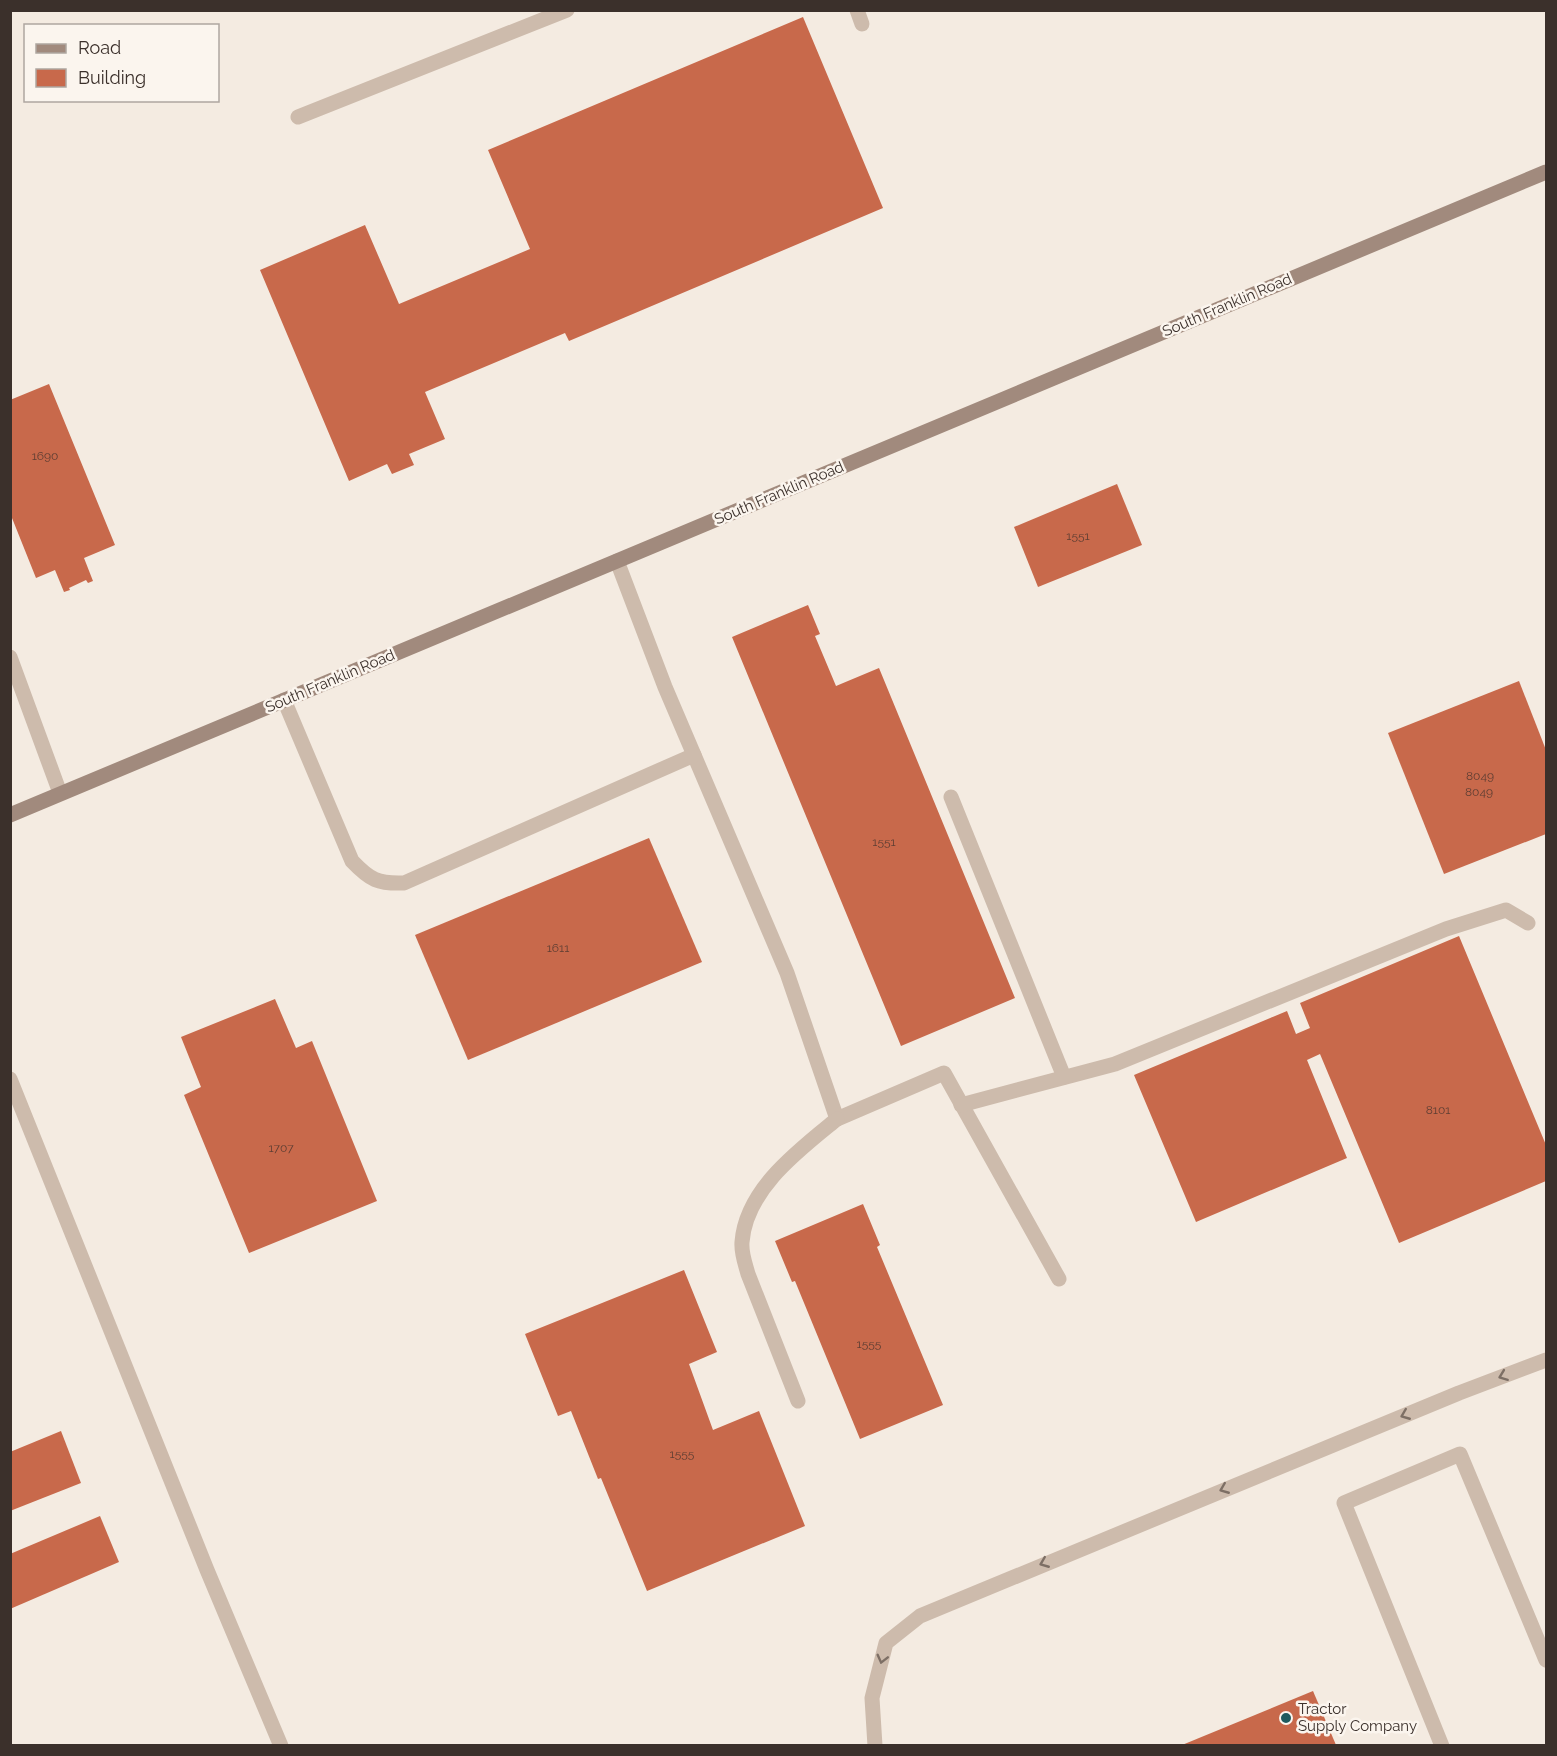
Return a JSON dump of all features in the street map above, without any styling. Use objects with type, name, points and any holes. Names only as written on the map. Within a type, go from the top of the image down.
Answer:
[{"type":"main road","name":"South Franklin Road","points":[[10,814],[1546,172]]},
{"type":"lane","points":[[298,117],[567,10]]},
{"type":"lane","points":[[617,561],[665,687],[787,973],[837,1119]]},
{"type":"lane","points":[[10,657],[60,794]]},
{"type":"lane","points":[[284,700],[352,861],[367,877],[384,884],[404,883],[694,755]]},
{"type":"lane","points":[[951,797],[1065,1077]]},
{"type":"lane","points":[[961,1105],[1114,1064],[1446,929],[1506,910],[1528,923]]},
{"type":"lane","points":[[798,1401],[748,1274],[742,1255],[742,1241],[752,1208],[767,1186],[803,1147],[837,1119],[944,1073],[1059,1280]]},
{"type":"lane","points":[[10,1078],[207,1570],[281,1746]]},
{"type":"lane","points":[[875,1746],[872,1698],[886,1643],[920,1616],[1459,1393],[1546,1360]]},
{"type":"lane","points":[[1442,1746],[1344,1503],[1460,1454],[1546,1660]]},
{"type":"building","points":[[803,17],[883,208],[569,341],[565,333],[425,392],[445,439],[409,454],[414,465],[392,474],[387,464],[349,481],[260,270],[365,225],[399,304],[530,249],[488,150]]},
{"type":"building","points":[[49,384],[115,545],[84,558],[93,581],[88,583],[86,580],[64,592],[55,570],[36,578],[10,513],[10,400]]},
{"type":"building","points":[[1117,484],[1142,545],[1038,587],[1014,527]]},
{"type":"building","points":[[808,605],[820,634],[815,636],[836,686],[879,668],[1015,998],[901,1046],[732,637]]},
{"type":"building","points":[[1519,681],[1546,750],[1546,834],[1444,874],[1388,733]]},
{"type":"building","points":[[649,838],[702,962],[468,1060],[415,935]]},
{"type":"building","points":[[1459,936],[1546,1145],[1546,1181],[1399,1243],[1320,1054],[1307,1060],[1347,1158],[1196,1222],[1134,1075],[1287,1011],[1296,1034],[1310,1028],[1300,1003]]},
{"type":"building","points":[[275,999],[296,1048],[312,1041],[377,1201],[249,1253],[184,1095],[201,1087],[181,1037]]},
{"type":"building","points":[[863,1204],[880,1245],[877,1247],[943,1405],[860,1439],[795,1281],[792,1282],[775,1241]]},
{"type":"building","points":[[684,1270],[717,1352],[689,1364],[713,1430],[759,1411],[805,1526],[647,1591],[571,1411],[558,1416],[525,1334]]},
{"type":"building","points":[[61,1431],[81,1483],[10,1511],[10,1452]]},
{"type":"building","points":[[100,1516],[119,1562],[10,1609],[10,1554]]},
{"type":"building","name":"Tractor Supply Company","points":[[1313,1691],[1336,1745],[1182,1745]]},
{"type":"place","name":"Tractor Supply Company","points":[[1286,1718]]}]
